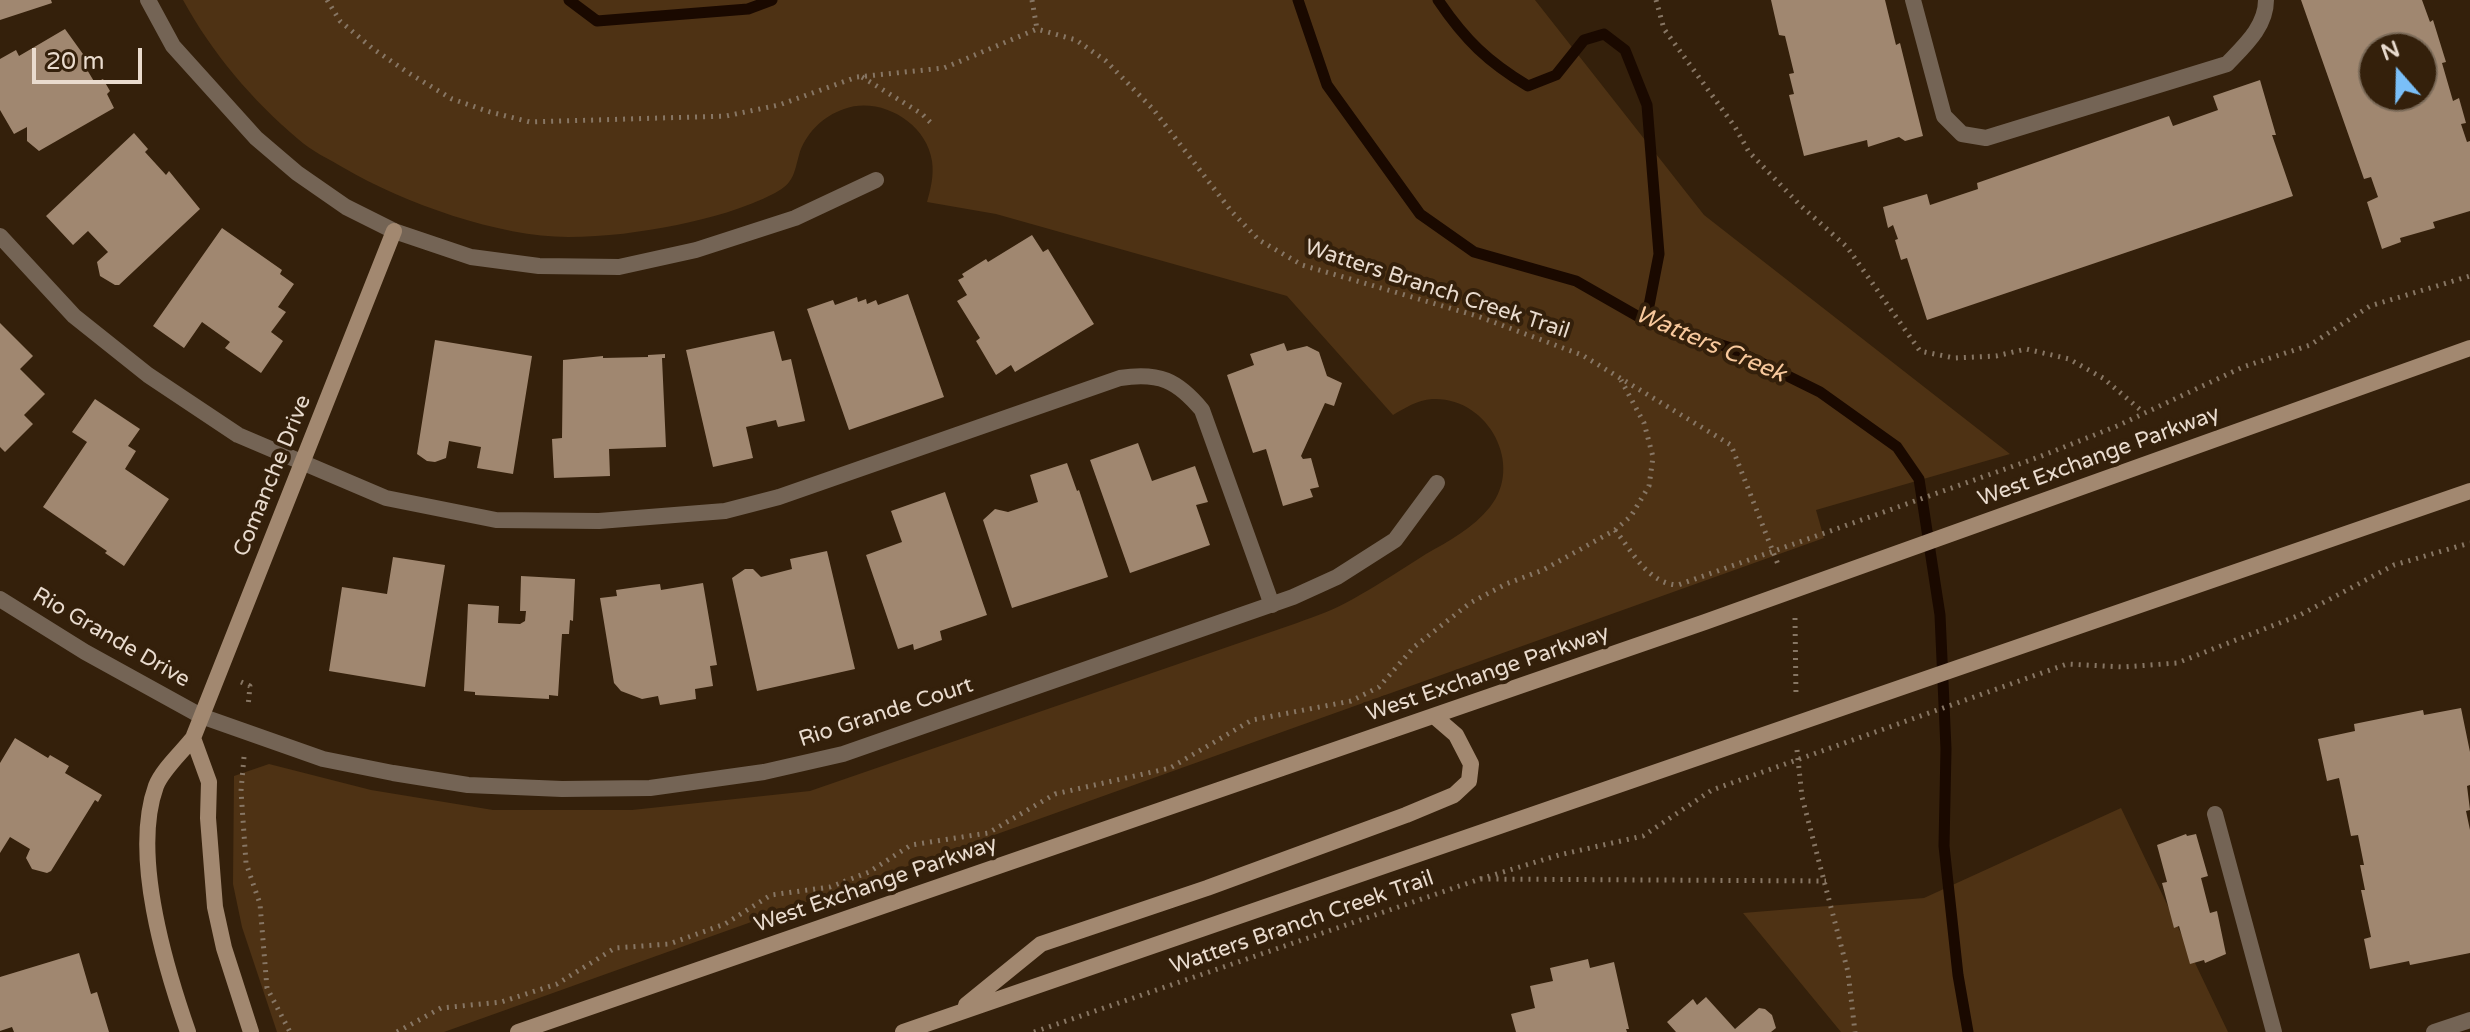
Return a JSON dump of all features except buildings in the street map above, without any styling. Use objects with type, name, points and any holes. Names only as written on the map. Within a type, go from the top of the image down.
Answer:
[{"type":"main road","name":"Comanche Drive","points":[[188,1032],[167,971],[153,908],[149,821],[157,784],[193,738],[394,231]]},
{"type":"main road","name":"West Exchange Parkway","points":[[518,1032],[1705,622],[2470,348]]},
{"type":"main road","points":[[903,1032],[2470,491]]},
{"type":"main road","points":[[955,1014],[1041,944],[1207,888],[1454,795],[1469,781],[1471,764],[1456,735],[1434,716]]},
{"type":"main road","points":[[193,738],[209,782],[208,818],[215,907],[224,948],[251,1032]]},
{"type":"street","points":[[148,0],[173,46],[256,138],[297,173],[346,207],[394,231],[471,257],[539,266],[619,267],[696,250],[795,218],[876,180]]},
{"type":"street","points":[[1913,0],[1944,116],[1962,134],[1986,138],[2227,64],[2252,39],[2266,11],[2266,0]]},
{"type":"street","points":[[0,236],[74,316],[148,375],[238,435],[386,498],[496,520],[599,521],[725,511],[779,497],[1120,378],[1144,374],[1167,380],[1187,392],[1202,410],[1272,605]]},
{"type":"street","name":"Rio Grande Court","points":[[201,716],[323,759],[468,785],[562,789],[650,788],[764,772],[843,754],[1272,605],[1337,577],[1395,540],[1437,483]]},
{"type":"street","name":"Rio Grande Drive","points":[[0,599],[85,652],[201,716]]},
{"type":"street","points":[[2215,814],[2274,1032]]},
{"type":"street","points":[[2434,1032],[2470,1020]]},
{"type":"path","points":[[327,0],[340,21],[407,72],[452,99],[530,122],[741,114],[779,105],[836,83],[861,77],[944,68],[1037,29],[1032,0]]},
{"type":"path","points":[[1656,0],[1664,29],[1735,127],[1749,152],[1800,205],[1847,247],[1920,351],[1954,358],[1996,356],[2026,349],[2069,359],[2103,378],[2143,412]]},
{"type":"path","name":"Watters Branch Creek Trail","points":[[1037,29],[1076,40],[1106,61],[1153,109],[1232,212],[1259,240],[1302,265],[1477,316],[1582,355],[1731,445],[1780,569]]},
{"type":"path","points":[[861,77],[922,114],[933,125]]},
{"type":"path","points":[[1615,530],[1650,575],[1667,585],[1678,585],[2039,457],[2117,426],[2243,367],[2310,345],[2370,306],[2470,276]]},
{"type":"path","points":[[397,1032],[441,1008],[501,1002],[557,984],[615,948],[669,944],[725,924],[771,895],[830,887],[869,872],[911,845],[988,833],[1055,794],[1170,768],[1252,720],[1351,701],[1379,687],[1414,647],[1470,603],[1506,584],[1543,570],[1615,530],[1641,504],[1649,486],[1653,457],[1644,423],[1620,377]]},
{"type":"path","points":[[1480,879],[1559,855],[1643,836],[1712,790],[2067,664],[2123,667],[2177,663],[2300,615],[2394,565],[2470,543]]},
{"type":"path","points":[[1795,609],[1797,703]]},
{"type":"path","points":[[218,673],[250,686],[241,791],[246,863],[260,904],[267,988],[290,1032]]},
{"type":"path","points":[[1797,750],[1802,797],[1848,972],[1855,1032]]},
{"type":"path","name":"Watters Branch Creek Trail","points":[[1034,1032],[1480,879],[1826,881]]},
{"type":"shaded area","points":[[183,0],[1535,0],[1704,215],[2010,454],[1816,510],[1824,538],[444,1032],[277,1032],[242,927],[233,884],[234,776],[269,764],[371,790],[493,810],[632,810],[810,791],[1340,606],[1452,539],[1476,521],[1490,507],[1500,490],[1502,453],[1484,421],[1452,401],[1432,399],[1393,415],[1287,296],[996,214],[927,202],[933,171],[928,147],[911,124],[886,109],[858,106],[829,116],[806,140],[786,185],[763,199],[727,212],[677,225],[610,235],[568,237],[513,231],[453,216],[394,194],[309,147],[281,124],[234,75]]},
{"type":"shaded area","points":[[2121,808],[2228,1032],[1841,1032],[1743,913],[1924,898]]},
{"type":"waterway","name":"Watters Creek","points":[[569,0],[597,21],[748,9],[772,0]]},
{"type":"waterway","name":"Watters Creek","points":[[1298,0],[1327,85],[1420,214],[1474,252],[1576,281],[1646,321],[1731,348],[1820,392],[1897,447],[1919,479],[1940,615],[1946,749],[1944,846],[1958,975],[1968,1032]]},
{"type":"waterway","points":[[1438,0],[1478,49],[1528,86],[1556,75],[1584,40],[1604,34],[1625,50],[1647,105],[1659,254],[1646,321]]}]
